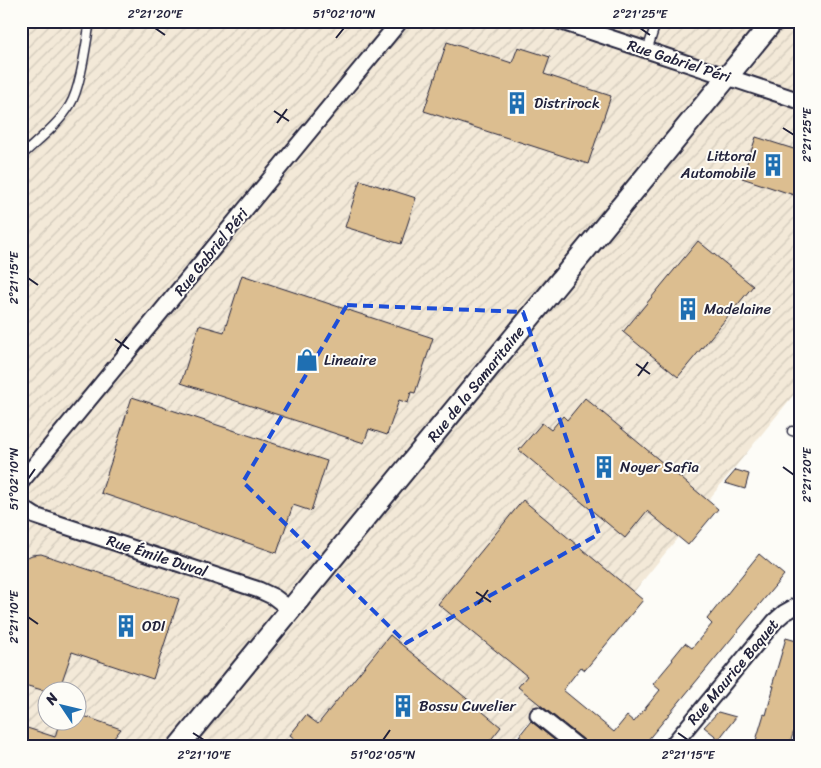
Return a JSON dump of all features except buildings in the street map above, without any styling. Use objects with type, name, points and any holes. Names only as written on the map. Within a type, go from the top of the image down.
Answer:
[{"type":"street","name":"Rue Gabriel Péri","points":[[21,482],[400,21]]},
{"type":"street","name":"Rue Gabriel Péri","points":[[559,21],[800,101]]},
{"type":"street","name":"Rue de la Samaritaine","points":[[178,747],[773,21]]},
{"type":"street","name":"Rue Émile Duval","points":[[21,506],[35,516],[258,590],[274,597],[291,610]]},
{"type":"street","name":"Rue Maurice Baquet","points":[[671,747],[775,621],[784,613],[800,604]]},
{"type":"street","points":[[538,715],[578,747]]},
{"type":"lane","points":[[21,156],[57,122],[71,104],[77,88],[90,21]]},
{"type":"lane","points":[[647,50],[654,29],[664,21]]},
{"type":"highlighted area","points":[[347,305],[523,312],[599,534],[406,643],[243,482]]},
{"type":"shaded area","points":[[21,21],[800,21],[800,387],[508,747],[21,747]]},
{"type":"place","name":"Distrirock","points":[[517,103]]},
{"type":"place","name":"Littoral Automobile","points":[[773,165]]},
{"type":"place","name":"Madelaine","points":[[688,309]]},
{"type":"place","name":"Lineaire","points":[[307,360]]},
{"type":"place","name":"Noyer Safia","points":[[604,467]]},
{"type":"place","name":"ODI","points":[[126,626]]},
{"type":"place","name":"Bossu Cuvelier","points":[[403,706]]}]
